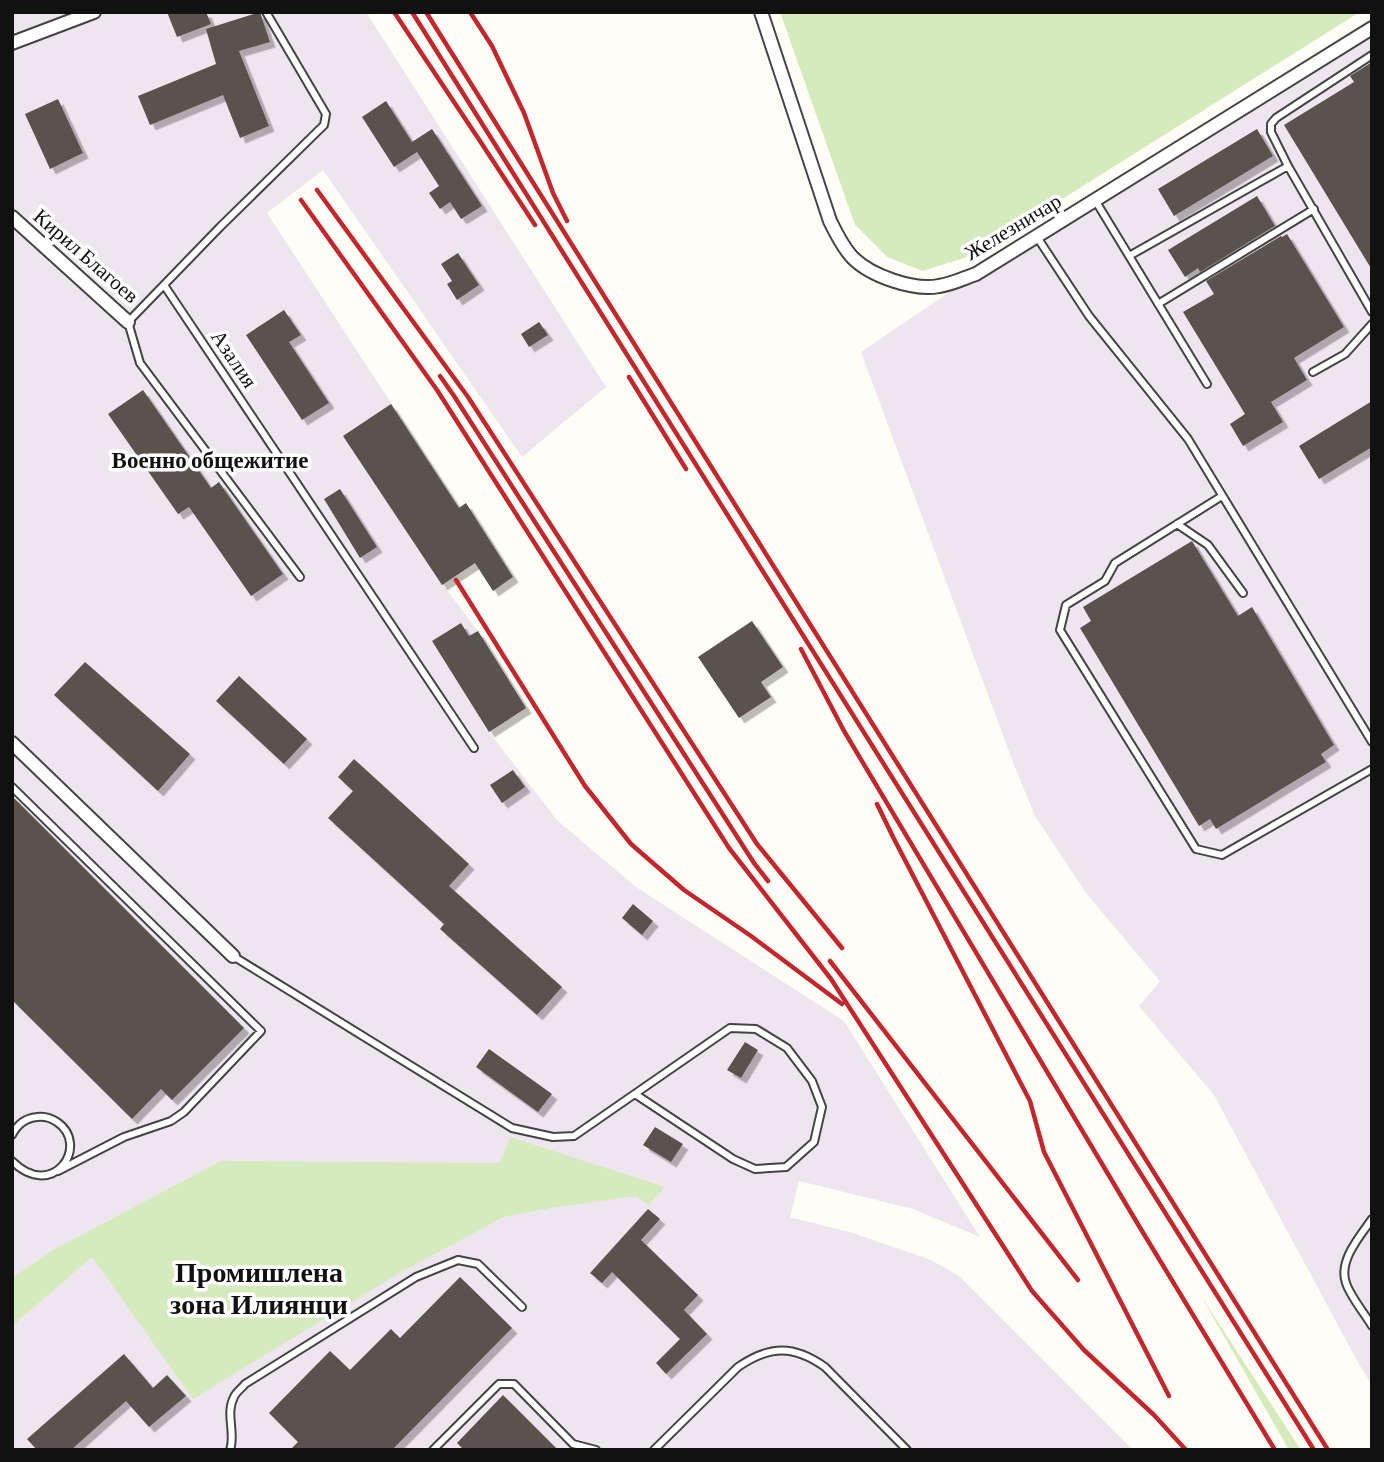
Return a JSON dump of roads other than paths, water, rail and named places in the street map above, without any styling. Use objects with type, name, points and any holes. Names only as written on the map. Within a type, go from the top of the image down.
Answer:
[{"type":"street","points":[[12,43],[93,12]]},
{"type":"street","name":"Железничар","points":[[761,12],[830,220],[839,238],[853,258],[877,275],[907,285],[937,287],[976,274],[1372,28]]},
{"type":"street","name":"Кирил Благоев","points":[[12,217],[128,322]]},
{"type":"street","points":[[12,743],[233,956]]},
{"type":"lane","points":[[164,285],[326,120],[326,114],[266,12]]},
{"type":"lane","points":[[1372,55],[1276,118],[1271,124],[1271,132],[1288,166],[1372,312]]},
{"type":"lane","points":[[1129,256],[1288,166]]},
{"type":"lane","points":[[1095,200],[1207,384]]},
{"type":"lane","points":[[1158,304],[1314,209]]},
{"type":"lane","points":[[1037,236],[1090,316],[1188,439],[1372,742]]},
{"type":"lane","name":"Кирил Благоев","points":[[128,322],[164,285]]},
{"type":"lane","name":"Азалия","points":[[164,285],[474,748]]},
{"type":"lane","points":[[128,322],[140,363],[299,577]]},
{"type":"lane","points":[[1313,372],[1345,354],[1372,324]]},
{"type":"lane","points":[[1222,496],[1115,563],[1105,581],[1066,605],[1060,630],[1196,849],[1222,855],[1372,769]]},
{"type":"lane","points":[[1177,524],[1208,545],[1243,593]]},
{"type":"lane","points":[[12,787],[261,1031],[184,1112],[171,1121],[124,1137],[46,1176],[33,1176],[21,1170],[12,1159]]},
{"type":"lane","points":[[233,956],[512,1128],[553,1137],[574,1136],[730,1028],[756,1029],[787,1048],[812,1081],[822,1107],[814,1142],[786,1167],[755,1169],[733,1159],[635,1094]]},
{"type":"lane","points":[[12,1135],[19,1124],[29,1118],[41,1116],[62,1125],[69,1136],[71,1149],[66,1162],[58,1171]]},
{"type":"lane","points":[[1372,1219],[1346,1261],[1344,1272],[1346,1283],[1372,1326]]},
{"type":"lane","points":[[230,1450],[230,1411],[234,1396],[245,1384],[416,1277],[458,1260],[478,1264],[522,1307]]},
{"type":"lane","points":[[654,1450],[738,1367],[753,1356],[772,1350],[791,1350],[810,1356],[825,1367],[907,1450]]},
{"type":"lane","points":[[433,1450],[499,1384],[514,1384],[573,1444],[596,1450]]},
{"type":"railway","points":[[394,12],[535,225]]},
{"type":"railway","points":[[412,12],[1314,1450]]},
{"type":"railway","points":[[426,12],[1328,1450]]},
{"type":"railway","points":[[470,12],[492,46],[524,113],[553,193],[567,221]]},
{"type":"railway","points":[[317,190],[468,397],[757,844],[842,948]]},
{"type":"railway","points":[[301,200],[437,390],[729,848],[831,979],[1032,1291],[1084,1350],[1154,1415],[1186,1450]]},
{"type":"railway","points":[[440,376],[768,881]]},
{"type":"railway","points":[[629,377],[686,469]]},
{"type":"railway","points":[[456,580],[585,786],[631,844],[684,890],[842,1004]]},
{"type":"railway","points":[[801,649],[844,731],[1275,1450]]},
{"type":"railway","points":[[877,804],[1030,1101],[1044,1152],[1169,1396]]},
{"type":"railway","points":[[830,961],[1078,1280]]},
{"type":"district","name":"Военно общежитие","points":[[210,460]]},
{"type":"district","name":"Промишлена зона Илиянци","points":[[259,1288]]}]
